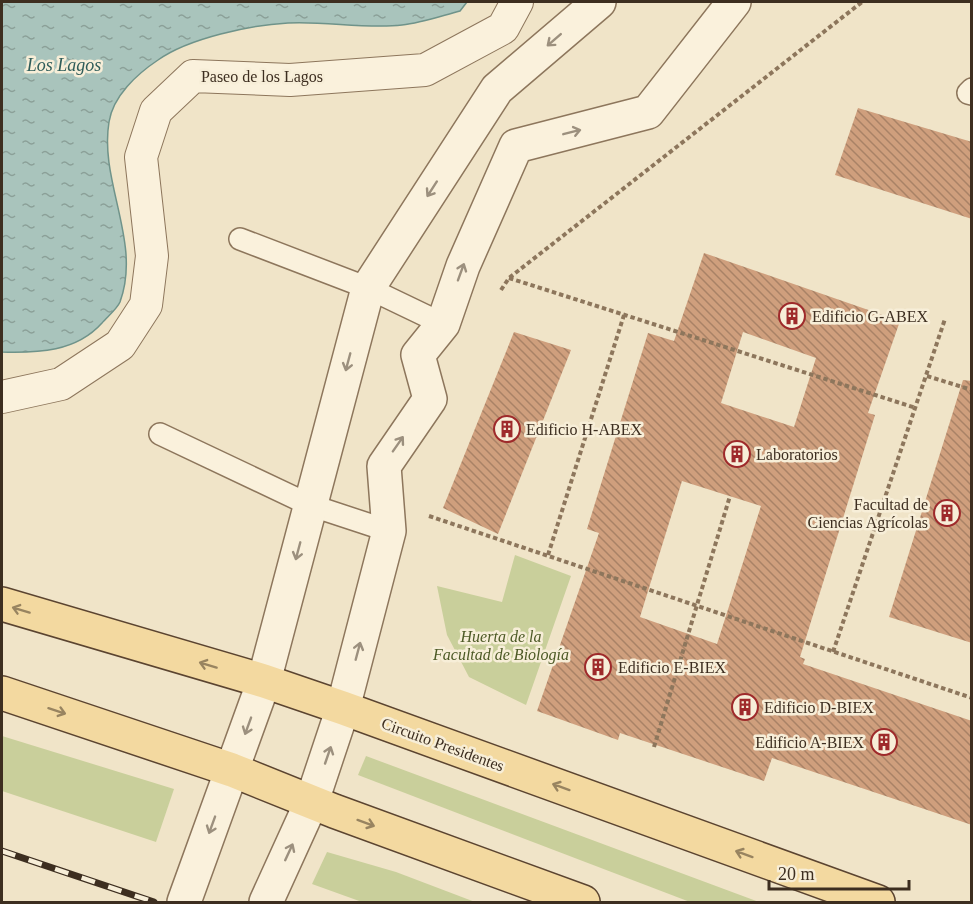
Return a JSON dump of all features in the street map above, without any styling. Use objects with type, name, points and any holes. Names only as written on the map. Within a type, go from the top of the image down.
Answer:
[{"type":"main road","name":"Circuito Presidentes","points":[[2,604],[264,681],[878,903]]},
{"type":"main road","points":[[2,693],[232,770],[583,903]]},
{"type":"street","name":"Paseo de los Lagos","points":[[2,397],[61,384],[120,345],[146,305],[152,256],[141,157],[156,111],[193,76],[290,80],[426,70],[503,28],[517,2]]},
{"type":"street","points":[[184,903],[264,681],[368,288],[497,89],[599,2]]},
{"type":"street","points":[[266,903],[312,801],[343,708],[389,531],[384,466],[430,399],[418,355],[442,324],[463,266],[516,146],[648,112],[734,2]]},
{"type":"lane","points":[[972,89],[968,93],[972,94]]},
{"type":"lane","points":[[240,239],[368,288],[442,324]]},
{"type":"lane","points":[[160,434],[310,505],[389,531]]},
{"type":"path","points":[[496,296],[509,278],[862,2]]},
{"type":"path","points":[[509,278],[916,408]]},
{"type":"path","points":[[548,555],[624,315]]},
{"type":"path","points":[[833,652],[945,319]]},
{"type":"path","points":[[927,376],[972,390]]},
{"type":"path","points":[[654,747],[730,496]]},
{"type":"path","points":[[425,514],[972,698]]},
{"type":"green space","name":"Huerta de la Facultad de Biología","points":[[515,555],[571,576],[526,705],[469,677],[447,635],[437,586],[502,602]]},
{"type":"green space","points":[[2,736],[174,789],[156,842],[2,791]]},
{"type":"green space","points":[[366,756],[759,902],[690,902],[358,775]]},
{"type":"green space","points":[[327,852],[396,872],[475,902],[362,902],[312,884]]},
{"type":"water","name":"Los Lagos","points":[[2,2],[467,2],[460,11],[402,25],[288,23],[239,30],[186,45],[150,66],[127,86],[115,103],[109,122],[110,167],[124,234],[126,257],[125,280],[120,302],[92,333],[80,340],[43,351],[2,352]]},
{"type":"building","points":[[858,108],[972,142],[972,219],[835,175]]},
{"type":"building","points":[[704,253],[900,321],[868,413],[875,415],[800,657],[805,659],[803,664],[972,721],[972,825],[772,758],[764,781],[620,733],[618,740],[537,711],[599,533],[587,529],[648,333],[674,341]],"holes":[[[743,332],[816,358],[794,427],[721,403]],[[682,481],[761,506],[717,644],[640,617]]]},
{"type":"building","name":"Edificio H-ABEX","points":[[514,332],[571,350],[498,534],[443,508]]},
{"type":"building","name":"Facultad de Ciencias Agrícolas","points":[[963,380],[972,381],[972,643],[889,617]]},
{"type":"railway","points":[[2,851],[154,902]]},
{"type":"place","name":"Edificio G-ABEX","points":[[792,316]]},
{"type":"place","name":"Edificio H-ABEX","points":[[507,429]]},
{"type":"place","name":"Laboratorios","points":[[737,454]]},
{"type":"place","name":"Facultad de Ciencias Agrícolas","points":[[947,513]]},
{"type":"place","name":"Edificio E-BIEX","points":[[598,667]]},
{"type":"place","name":"Edificio D-BIEX","points":[[745,707]]},
{"type":"place","name":"Edificio A-BIEX","points":[[884,742]]}]
